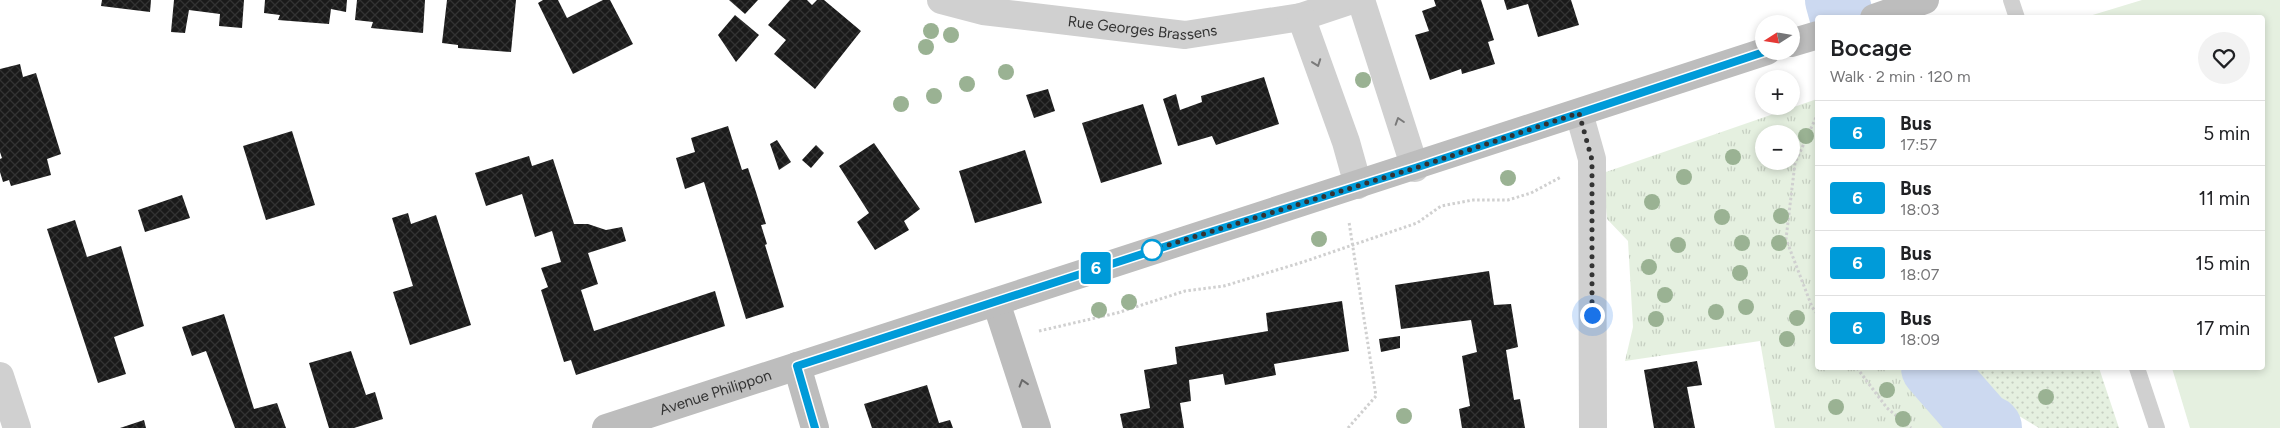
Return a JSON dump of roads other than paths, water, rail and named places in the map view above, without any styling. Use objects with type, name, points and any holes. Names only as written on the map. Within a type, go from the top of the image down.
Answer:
[{"type":"street","name":"Rue Georges Brassens","points":[[941,0],[1185,35],[1300,17],[1352,0]]},
{"type":"street","points":[[1360,0],[1415,168]]},
{"type":"street","points":[[1880,15],[1925,0]]},
{"type":"street","points":[[1300,17],[1346,142],[1351,187]]},
{"type":"street","name":"Avenue Philippon","points":[[606,428],[1415,168],[1755,55]]},
{"type":"street","points":[[1579,113],[1592,165],[1593,428]]},
{"type":"street","points":[[996,302],[1037,428]]},
{"type":"street","points":[[797,366],[815,428]]},
{"type":"street","points":[[0,376],[17,428]]},
{"type":"lane","points":[[2011,0],[2016,15]]},
{"type":"lane","points":[[2138,370],[2157,428]]},
{"type":"waterway","points":[[1837,0],[1841,15]]},
{"type":"waterway","points":[[1935,370],[1983,425],[1990,428]]}]
